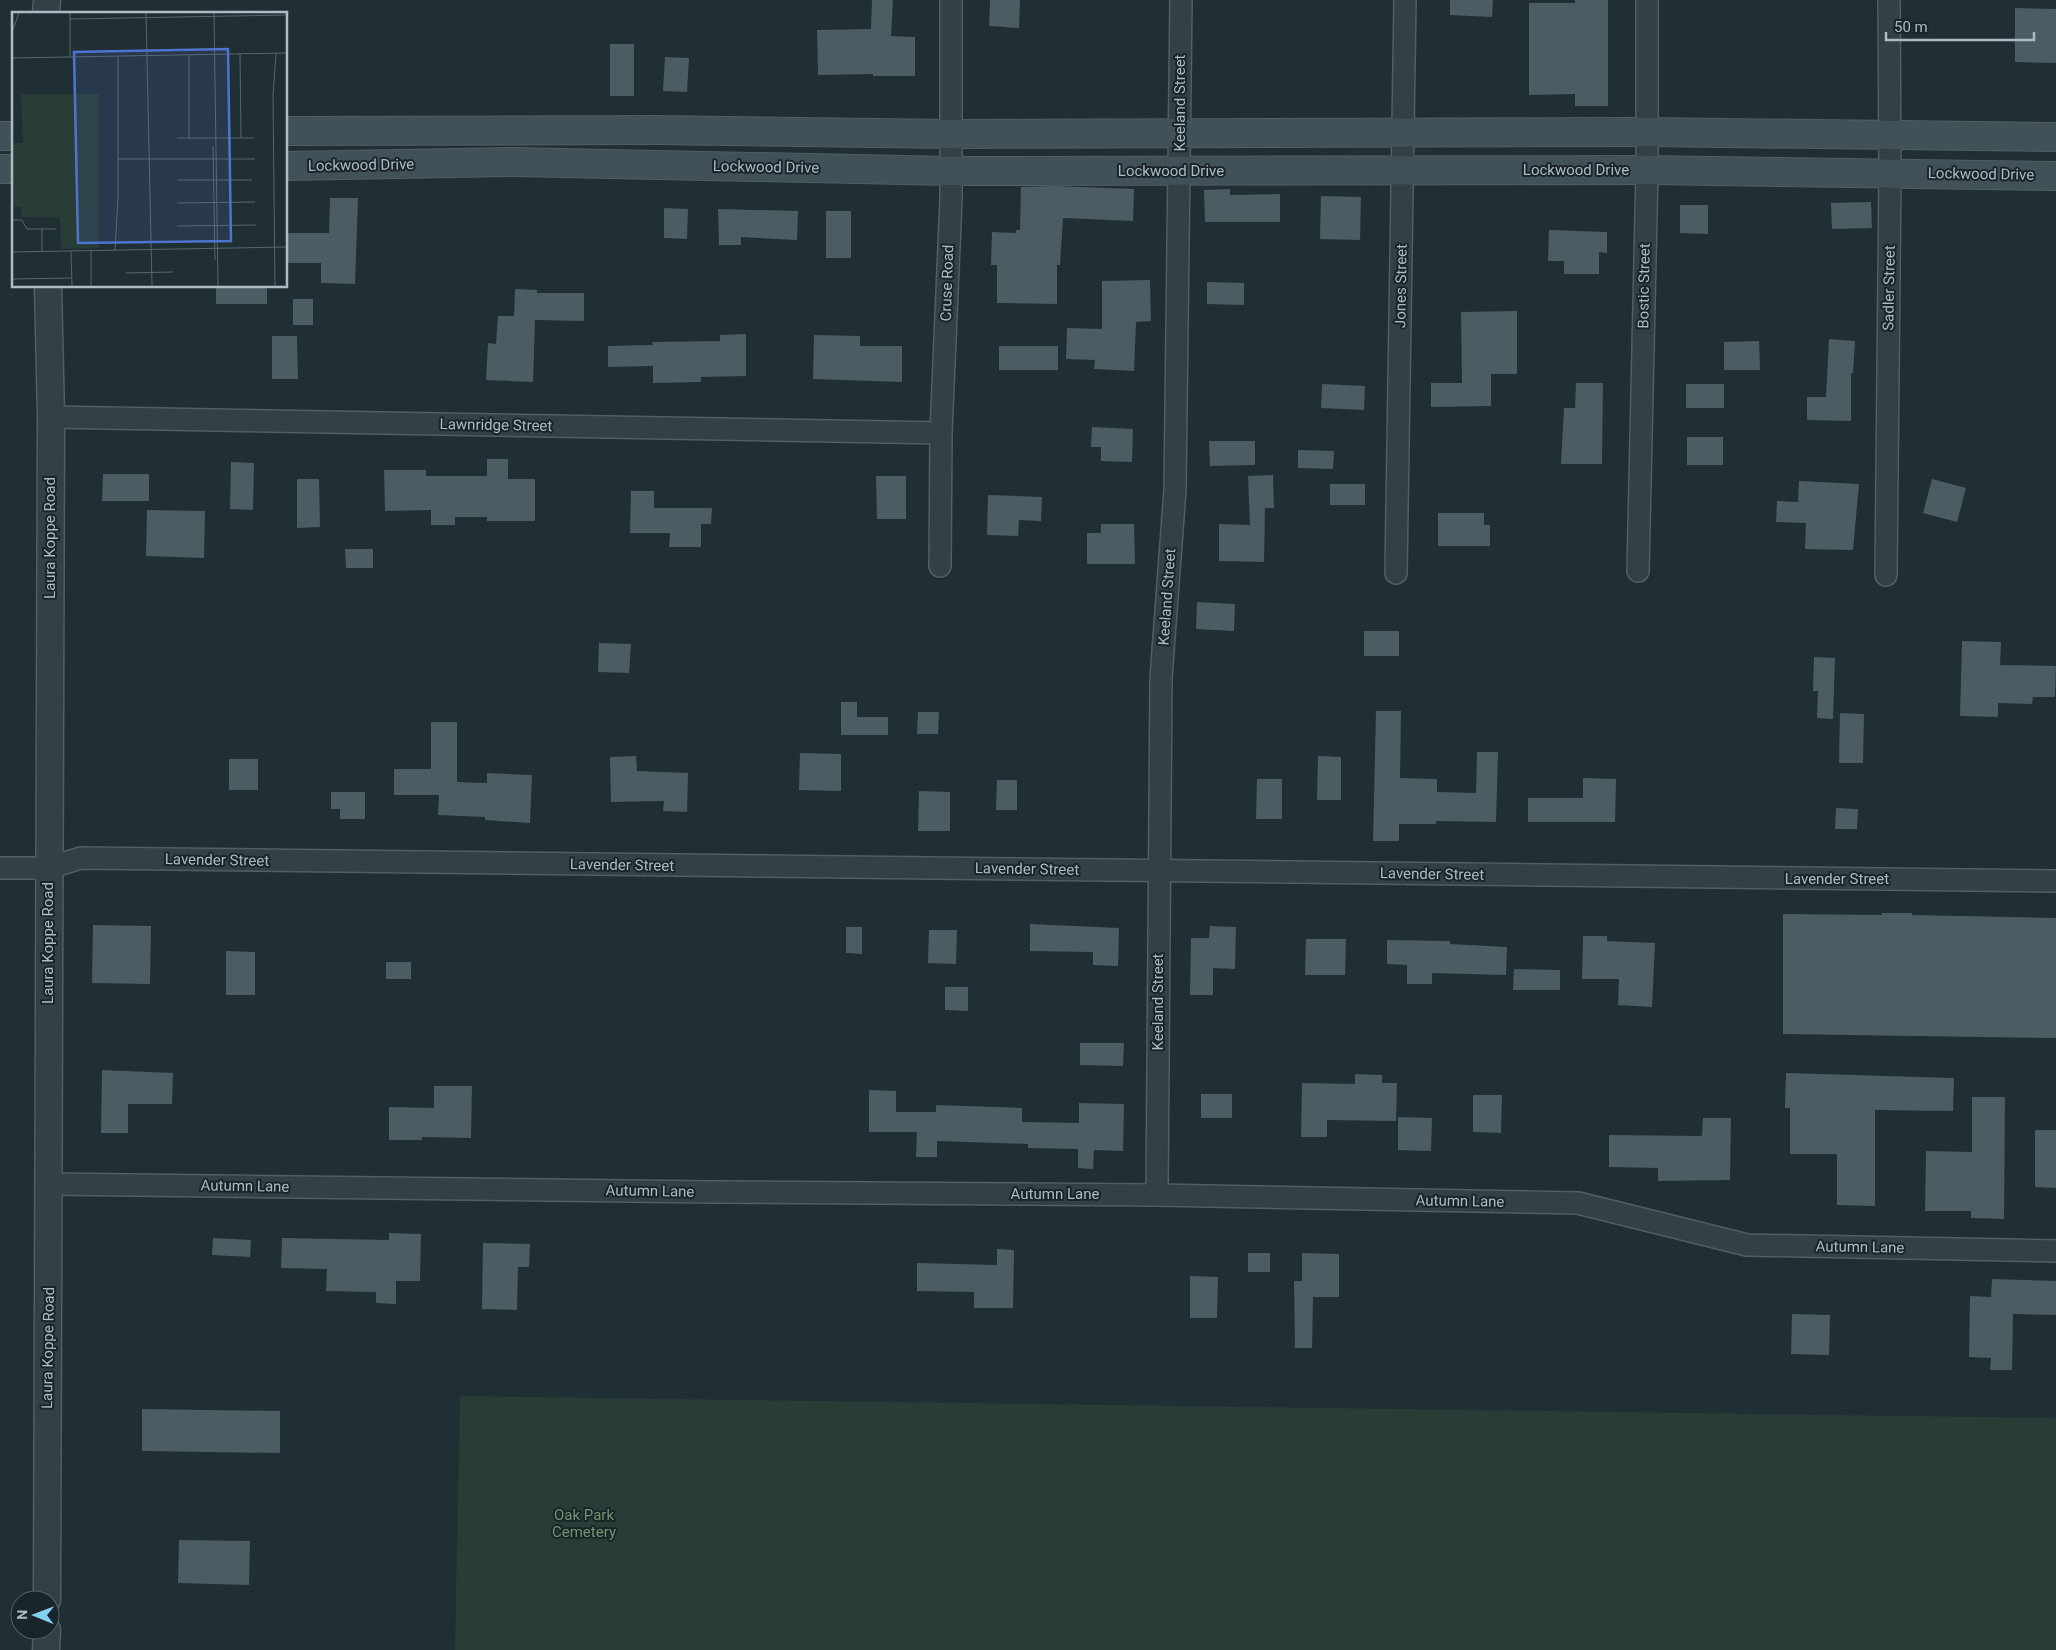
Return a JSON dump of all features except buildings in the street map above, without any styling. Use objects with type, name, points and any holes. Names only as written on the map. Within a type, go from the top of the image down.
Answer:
[{"type":"main road","points":[[288,131],[656,130],[952,134],[1403,131],[2056,137]]},
{"type":"main road","name":"Lockwood Drive","points":[[288,166],[515,162],[951,170],[1647,170],[1890,172],[2056,176]]},
{"type":"street","name":"Cruse Road","points":[[940,566],[941,433],[952,134],[951,0]]},
{"type":"street","name":"Keeland Street","points":[[1157,1195],[1161,678],[1175,490],[1181,0]]},
{"type":"street","name":"Jones Street","points":[[1396,572],[1405,0]]},
{"type":"street","name":"Bostic Street","points":[[1638,571],[1647,170],[1647,0]]},
{"type":"street","name":"Sadler Street","points":[[1886,575],[1890,172],[1889,0]]},
{"type":"street","name":"Laura Koppe Road","points":[[47,1590],[51,417],[48,288]]},
{"type":"street","name":"Lawnridge Street","points":[[51,417],[941,433]]},
{"type":"street","name":"Lavender Street","points":[[0,868],[48,868],[81,858],[2056,881]]},
{"type":"street","name":"Autumn Lane","points":[[49,1184],[1157,1195],[1578,1204],[1747,1245],[2056,1251]]},
{"type":"green space","name":"Oak Park Cemetery","points":[[460,1396],[2056,1418],[2056,1650],[455,1650]]}]
